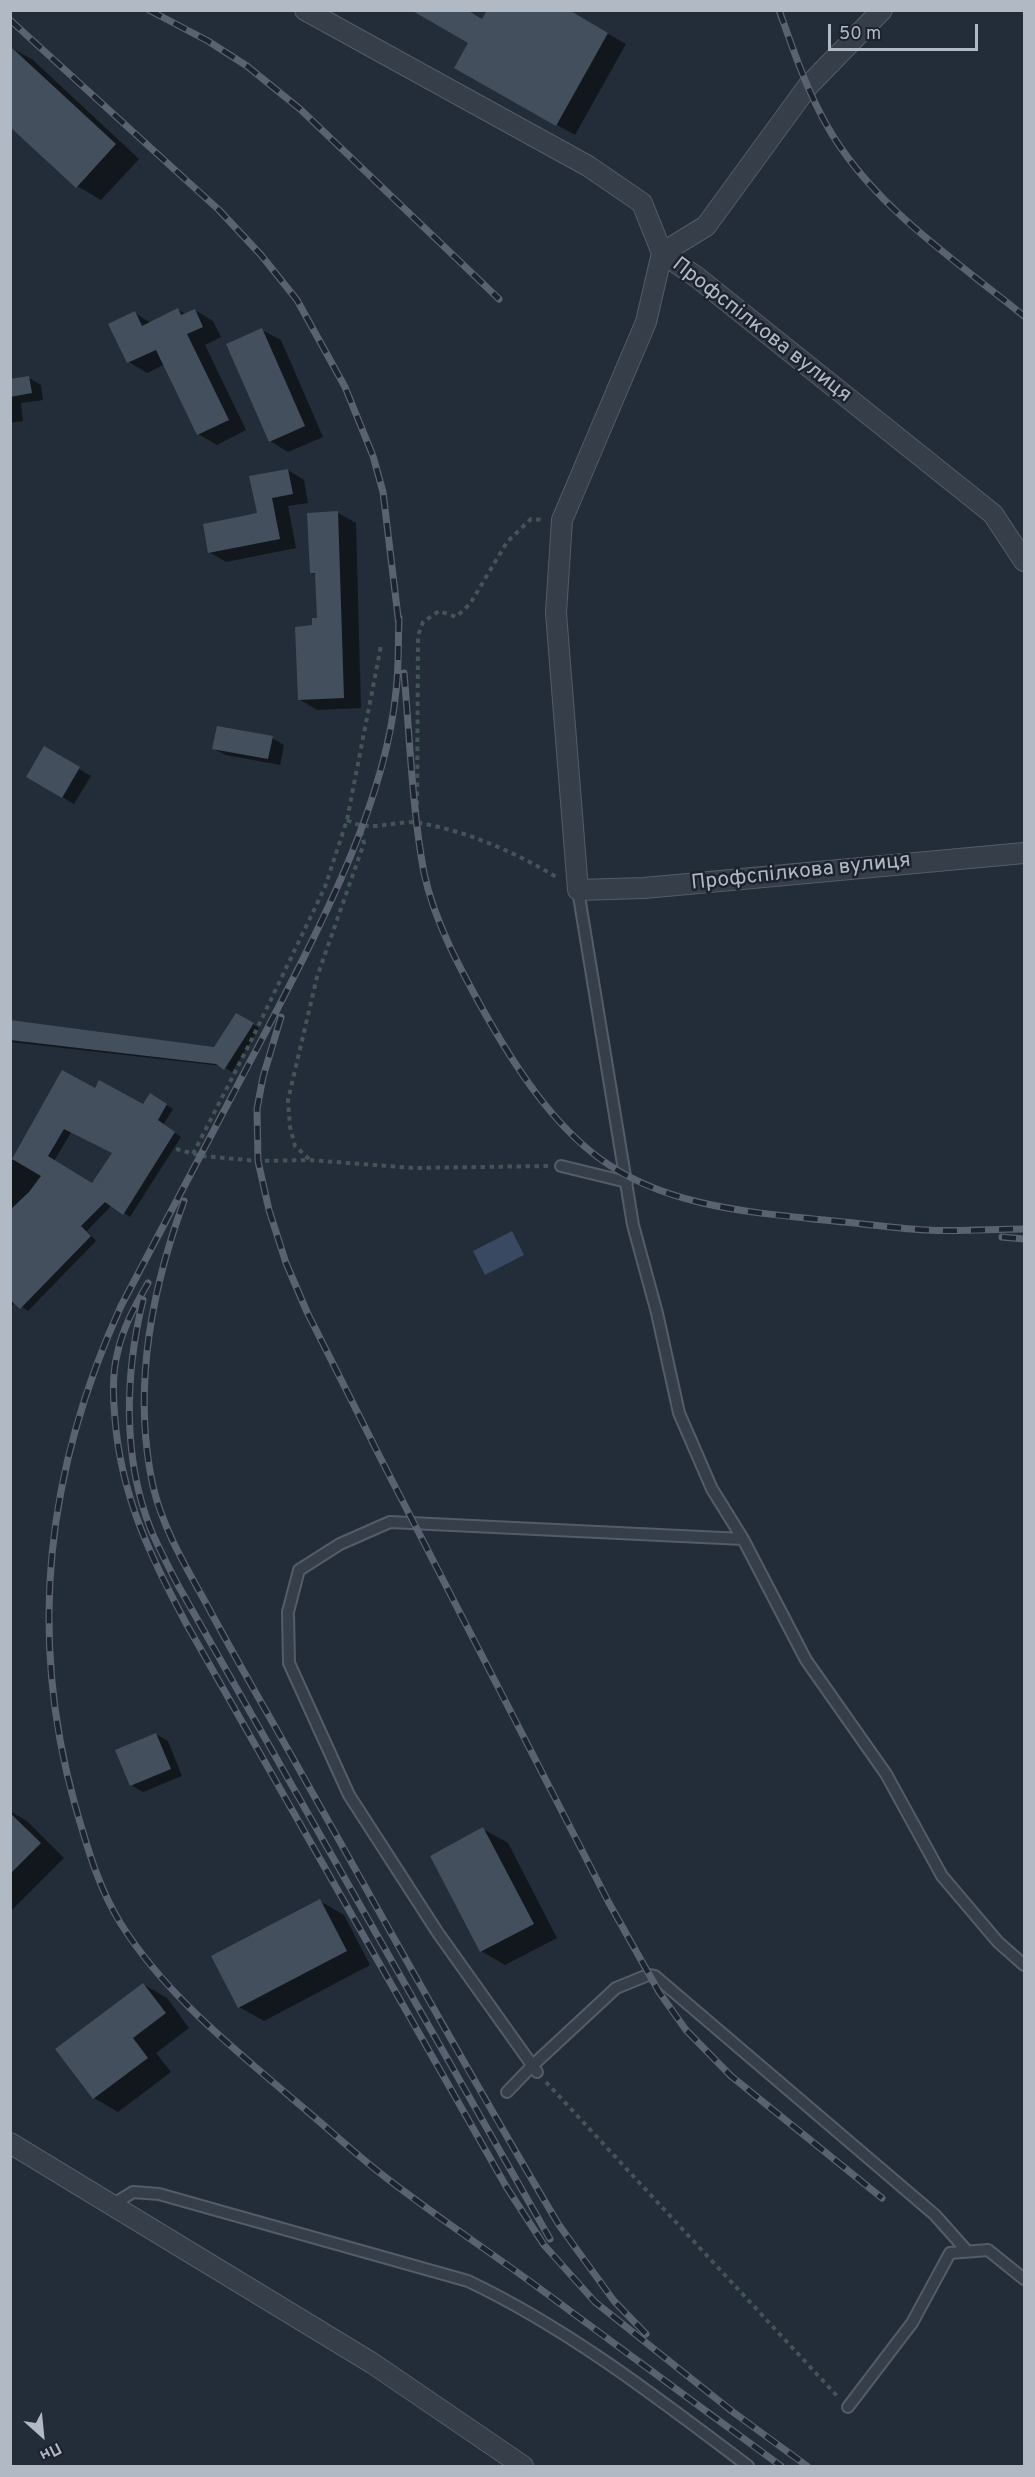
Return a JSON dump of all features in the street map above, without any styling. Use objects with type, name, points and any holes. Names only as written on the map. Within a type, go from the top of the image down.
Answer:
[{"type":"street","name":"Профспілкова вулиця","points":[[305,10],[588,166],[642,203],[662,254],[698,278],[993,514],[1024,561]]},
{"type":"street","points":[[578,890],[556,613],[562,520],[646,322],[662,254],[706,226],[808,86],[882,10]]},
{"type":"street","name":"Профспілкова вулиця","points":[[578,890],[644,888],[1024,853]]},
{"type":"street","points":[[10,2143],[372,2363],[523,2466]]},
{"type":"lane","points":[[578,890],[633,1225],[657,1313],[679,1413],[712,1489],[743,1539],[806,1660],[886,1774],[942,1876],[998,1942],[1024,1965]]},
{"type":"lane","points":[[561,1166],[627,1182]]},
{"type":"lane","points":[[534,2069],[438,1932],[349,1795],[290,1663],[288,1612],[299,1570],[340,1544],[390,1522],[743,1539]]},
{"type":"lane","points":[[507,2092],[534,2069],[616,1988],[648,1975],[655,1976],[935,2215],[967,2252]]},
{"type":"lane","points":[[112,2205],[133,2192],[159,2194],[468,2281],[509,2300],[625,2376],[748,2466]]},
{"type":"lane","points":[[848,2407],[912,2323],[950,2253],[988,2250],[1024,2279]]},
{"type":"path","points":[[417,823],[418,636],[423,622],[439,611],[456,617],[470,604],[507,542],[531,519],[562,520]]},
{"type":"path","points":[[193,1154],[271,1002],[326,887],[347,820],[381,646]]},
{"type":"path","points":[[347,820],[360,827],[417,823],[475,837],[537,866],[578,890]]},
{"type":"path","points":[[309,1160],[295,1146],[290,1127],[288,1100],[317,977],[364,843],[360,827]]},
{"type":"path","points":[[176,1149],[193,1154],[258,1161],[309,1160],[414,1168],[561,1166]]},
{"type":"path","points":[[534,2069],[848,2407]]},
{"type":"water","points":[[512,1231],[524,1255],[485,1275],[473,1251]]},
{"type":"building","points":[[411,10],[467,10],[482,19],[487,10],[569,10],[608,33],[556,126],[454,68],[468,43]]},
{"type":"building","points":[[10,46],[116,144],[76,188],[10,127]]},
{"type":"building","points":[[178,308],[181,315],[195,309],[203,327],[187,334],[229,420],[197,435],[156,350],[127,363],[108,324],[135,311],[142,326]]},
{"type":"building","points":[[262,328],[305,426],[269,442],[226,344]]},
{"type":"building","points":[[29,376],[32,393],[10,397],[10,379]]},
{"type":"building","points":[[288,469],[293,494],[272,498],[280,539],[208,553],[203,524],[257,513],[249,476]]},
{"type":"building","points":[[338,511],[344,698],[298,700],[295,627],[312,625],[312,618],[317,618],[315,573],[310,573],[307,513]]},
{"type":"building","points":[[217,726],[273,736],[268,759],[212,749]]},
{"type":"building","points":[[44,746],[80,767],[62,798],[26,777]]},
{"type":"building","points":[[236,1013],[254,1023],[224,1070],[216,1064],[10,1040],[10,1020],[214,1047]]},
{"type":"building","points":[[62,1070],[95,1088],[99,1080],[143,1104],[150,1093],[167,1104],[158,1120],[175,1132],[123,1215],[105,1202],[81,1226],[91,1236],[20,1309],[10,1300],[10,1210],[29,1192],[41,1176],[12,1159]],"holes":[[[64,1129],[112,1153],[92,1183],[48,1156]]]},
{"type":"building","points":[[156,1733],[171,1769],[130,1786],[115,1750]]},
{"type":"building","points":[[10,1813],[41,1843],[10,1874]]},
{"type":"building","points":[[483,1827],[534,1924],[480,1952],[430,1856]]},
{"type":"building","points":[[320,1899],[347,1951],[238,2008],[211,1956]]},
{"type":"building","points":[[143,1983],[166,2013],[133,2038],[148,2058],[93,2099],[55,2049]]},
{"type":"railway","points":[[149,10],[208,41],[247,66],[300,109],[499,299]]},
{"type":"railway","points":[[779,10],[800,68],[826,124],[866,180],[942,252],[1024,316]]},
{"type":"railway","points":[[10,20],[219,210],[261,255],[297,300],[345,387],[373,456],[383,492],[399,625]]},
{"type":"railway","points":[[399,618],[397,682],[389,735],[378,780],[363,824],[305,956],[121,1306],[96,1367],[76,1428],[61,1490],[52,1552],[49,1614],[52,1677],[60,1741],[79,1820],[106,1896],[121,1924],[139,1950],[179,1997],[223,2039],[380,2173],[781,2466]]},
{"type":"railway","points":[[404,673],[417,824],[424,873],[435,911],[459,965],[510,1056],[536,1094],[582,1144],[624,1174],[651,1187],[678,1197],[736,1210],[913,1229],[951,1231],[1024,1229]]},
{"type":"railway","points":[[281,1017],[263,1077],[257,1109],[258,1161],[269,1210],[286,1263],[307,1312],[382,1461],[609,1903],[659,1992],[686,2030],[731,2076],[882,2198]]},
{"type":"railway","points":[[184,1201],[172,1235],[154,1305],[145,1377],[144,1414],[147,1450],[157,1502],[169,1533],[235,1656],[523,2165],[559,2225],[614,2301],[646,2334]]},
{"type":"railway","points":[[1002,1237],[1024,1239]]},
{"type":"railway","points":[[148,1283],[122,1336],[115,1363],[113,1395],[118,1447],[140,1526],[161,1575],[187,1625],[507,2188],[544,2245],[595,2302],[733,2412],[807,2466]]},
{"type":"railway","points":[[143,1300],[133,1357],[129,1415],[135,1474],[151,1530],[179,1587],[550,2239]]}]
